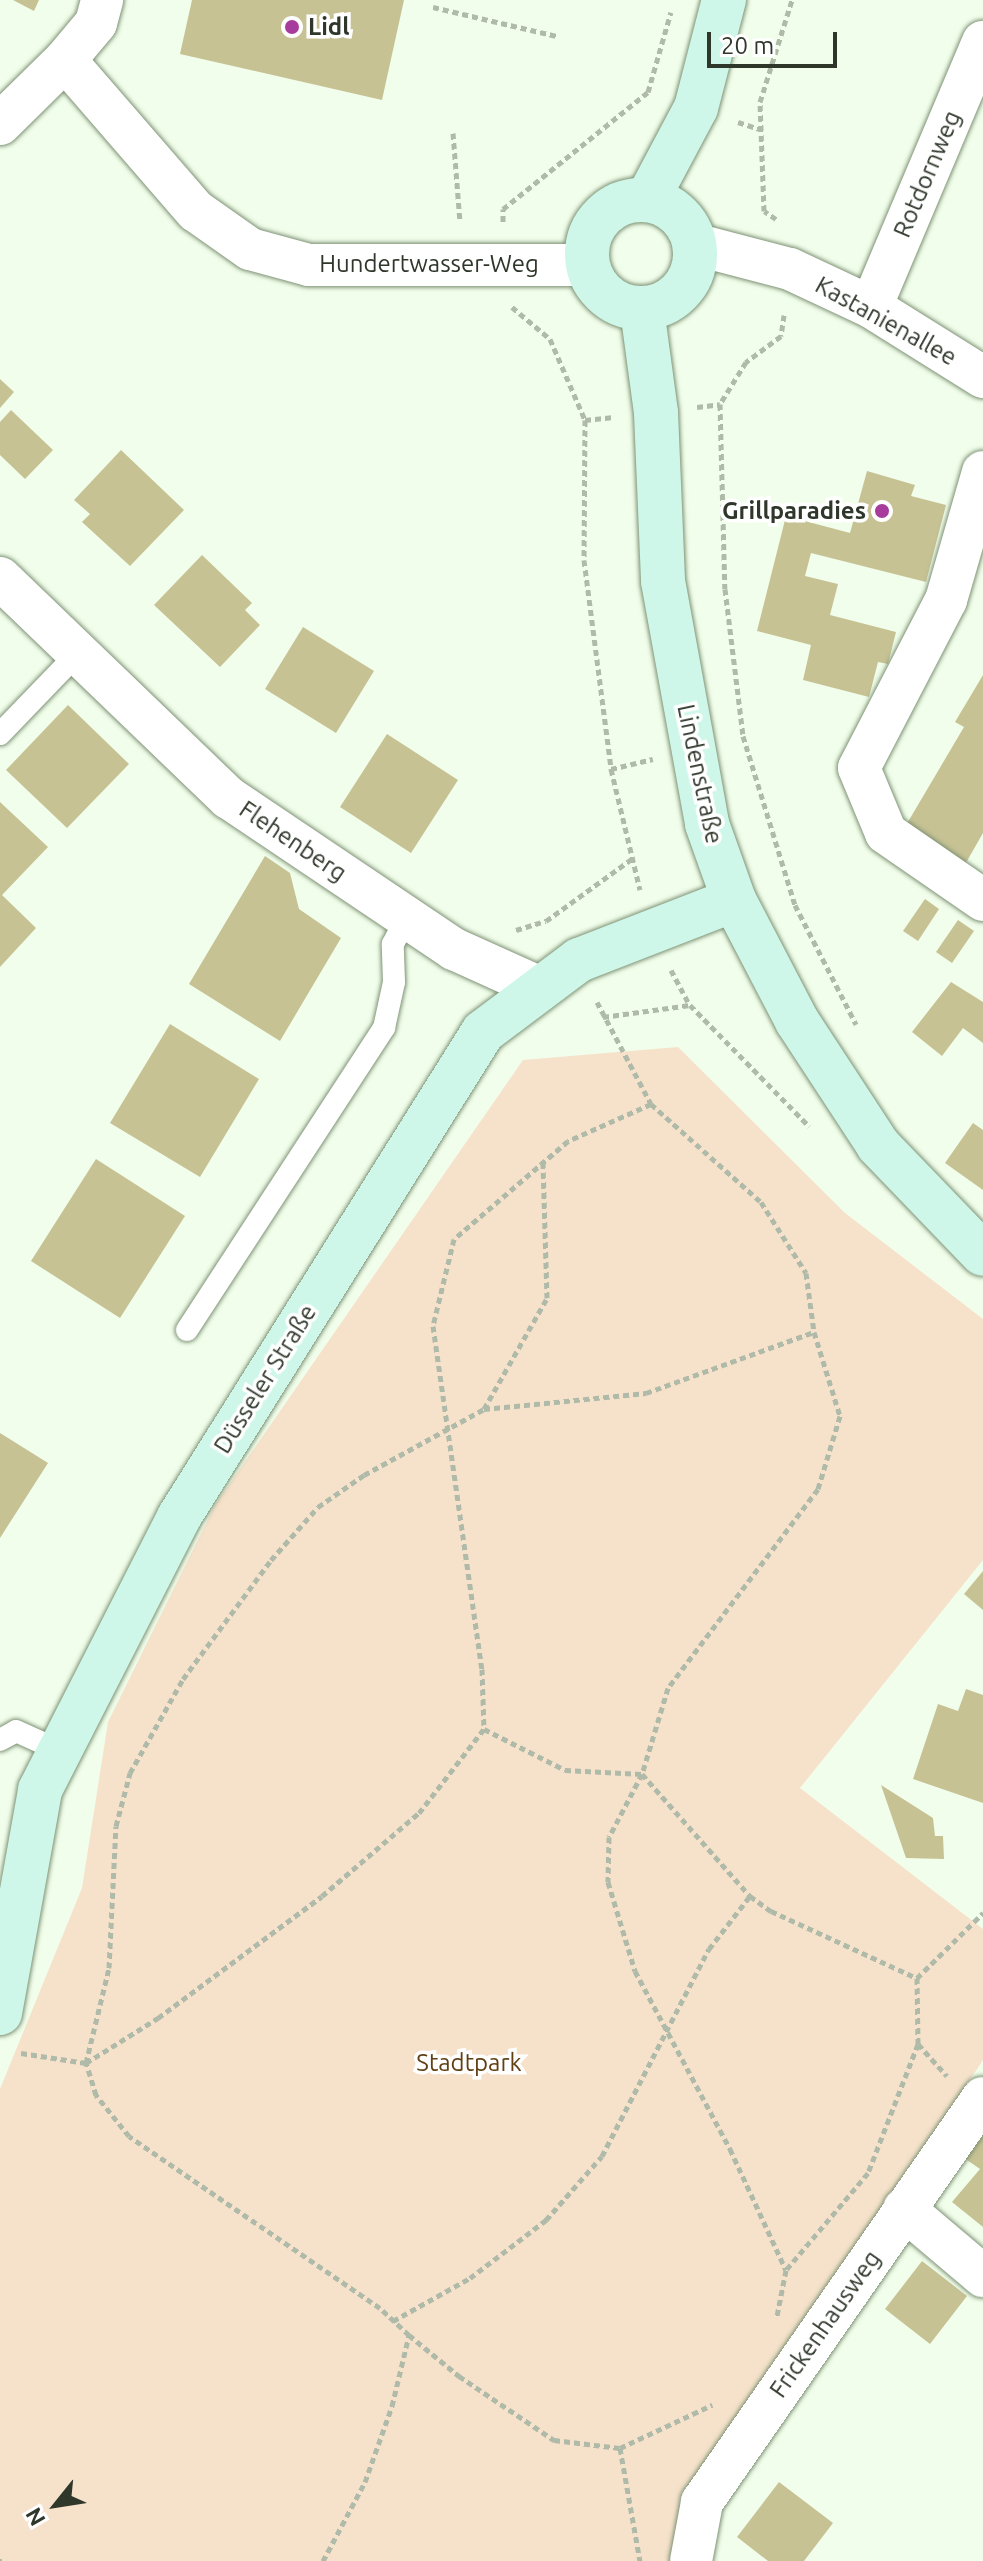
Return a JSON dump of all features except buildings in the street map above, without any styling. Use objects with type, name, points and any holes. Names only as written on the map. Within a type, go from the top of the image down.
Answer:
[{"type":"main road","points":[[647,200],[696,108],[724,0]]},
{"type":"main road","points":[[647,200],[678,215],[694,244],[693,268],[683,289],[665,303],[642,309],[603,293],[588,265],[588,245],[601,218],[617,205],[647,200]]},
{"type":"main road","name":"Lindenstraße","points":[[642,309],[656,413],[663,581],[707,824],[734,900],[797,1021],[878,1145],[983,1254]]},
{"type":"main road","name":"Düsseler Straße","points":[[7,2032],[40,1790],[179,1517],[483,1032],[538,987],[579,960],[734,900]]},
{"type":"street","points":[[0,124],[65,60],[96,23],[102,0]]},
{"type":"street","name":"Rotdornweg","points":[[871,307],[983,42]]},
{"type":"street","name":"Hundertwasser-Weg","points":[[65,60],[196,211],[250,249],[309,265],[588,265]]},
{"type":"street","name":"Kastanienallee","points":[[694,244],[790,269],[871,307],[983,377]]},
{"type":"street","points":[[983,472],[946,600],[859,768],[886,833],[983,900]]},
{"type":"street","name":"Flehenberg","points":[[0,578],[229,798],[454,949],[538,987]]},
{"type":"street","name":"Frickenhausweg","points":[[691,2561],[702,2502],[983,2098]]},
{"type":"street","points":[[904,2209],[983,2276]]},
{"type":"lane","points":[[0,734],[77,654]]},
{"type":"lane","points":[[187,1330],[384,1028],[394,982],[393,944],[406,919]]},
{"type":"lane","points":[[0,1740],[16,1731],[60,1751]]},
{"type":"path","points":[[483,263],[503,209],[648,92],[675,0]]},
{"type":"path","points":[[792,0],[760,102],[764,211],[793,231],[790,269],[781,336],[746,362],[720,404],[725,589],[743,736],[795,905],[858,1028]]},
{"type":"path","points":[[433,7],[557,36]]},
{"type":"path","points":[[453,133],[483,263],[513,312],[550,339],[585,420],[584,560],[611,769],[649,931],[690,1005],[818,1135]]},
{"type":"path","points":[[454,949],[546,921],[633,858]]},
{"type":"path","points":[[690,1005],[603,1017],[651,1104],[761,1202],[806,1273],[814,1332],[840,1416],[818,1489],[668,1688],[642,1774],[609,1837],[608,1882],[635,1971],[667,2029],[786,2270]]},
{"type":"path","points":[[86,2063],[158,2018],[322,1896],[419,1813],[484,1729],[482,1669],[433,1326],[454,1239],[568,1141],[651,1104]]},
{"type":"path","points":[[484,1409],[547,1298],[543,1160]]},
{"type":"path","points":[[717,2399],[707,2412],[620,2448],[554,2440],[459,2376],[393,2321],[129,2136],[96,2095],[86,2063],[109,1968],[116,1826],[130,1773],[168,1706],[271,1560],[318,1507],[364,1475],[448,1432],[484,1409],[646,1393],[814,1332]]},
{"type":"path","points":[[484,1729],[565,1770],[642,1774],[750,1896],[771,1911],[917,1978]]},
{"type":"path","points":[[393,2321],[470,2278],[546,2220],[602,2156],[709,1949],[750,1896]]},
{"type":"path","points":[[775,2324],[786,2270],[868,2173],[918,2044],[917,1978],[983,1913]]},
{"type":"path","points":[[7,2032],[86,2063]]},
{"type":"path","points":[[323,2561],[365,2482],[392,2406],[409,2335]]},
{"type":"path","points":[[620,2448],[640,2561]]},
{"type":"green space","name":"Stadtpark","points":[[678,1047],[845,1213],[983,1319],[983,1560],[800,1788],[983,1929],[983,2060],[917,2159],[685,2561],[0,2561],[0,2089],[82,1888],[108,1722],[215,1505],[523,1060]]},
{"type":"place","name":"Lidl","points":[[292,27]]},
{"type":"place","name":"Grillparadies","points":[[882,511]]}]
